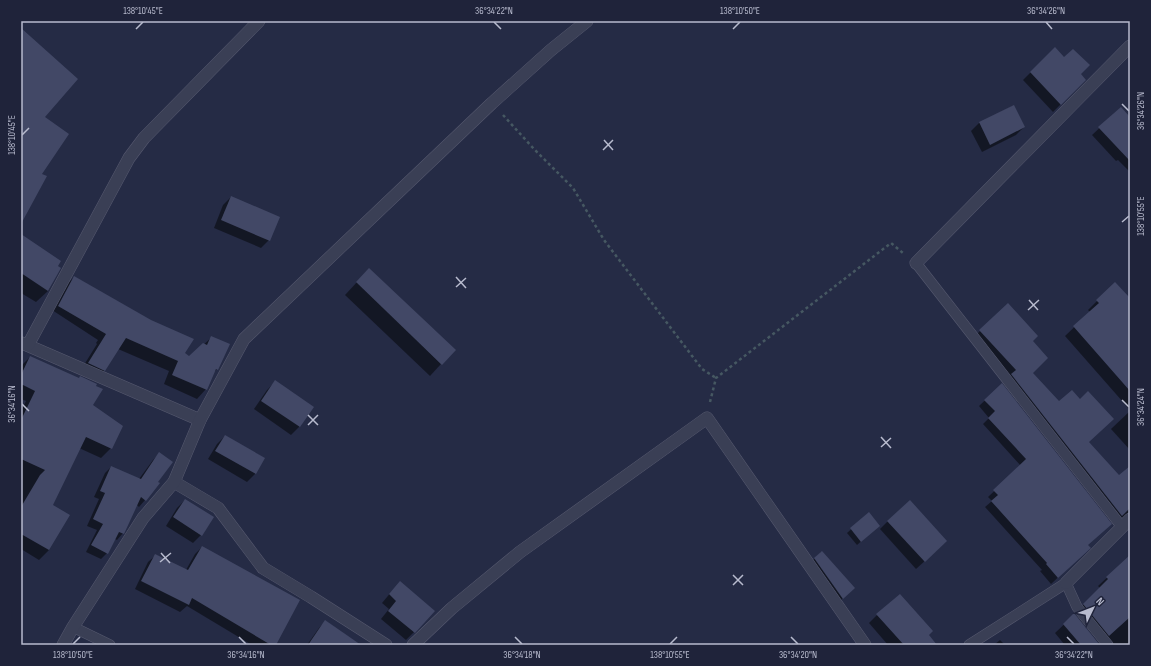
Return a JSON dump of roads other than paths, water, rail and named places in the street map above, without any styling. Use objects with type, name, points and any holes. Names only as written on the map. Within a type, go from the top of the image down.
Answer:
[{"type":"street","points":[[200,420],[23,344],[130,158],[144,138],[259,21]]},
{"type":"street","points":[[63,645],[143,518],[174,482],[200,420],[244,339],[492,103],[550,50],[587,21]]},
{"type":"street","points":[[916,263],[1130,46]]},
{"type":"street","points":[[413,645],[452,608],[520,552],[707,418],[865,645]]},
{"type":"street","points":[[174,482],[218,508],[263,568],[386,645]]},
{"type":"street","points":[[1066,583],[1126,523]]},
{"type":"lane","points":[[916,263],[1126,523]]},
{"type":"lane","points":[[969,645],[1066,583],[1077,607],[1108,645]]},
{"type":"lane","points":[[74,627],[110,645]]}]
